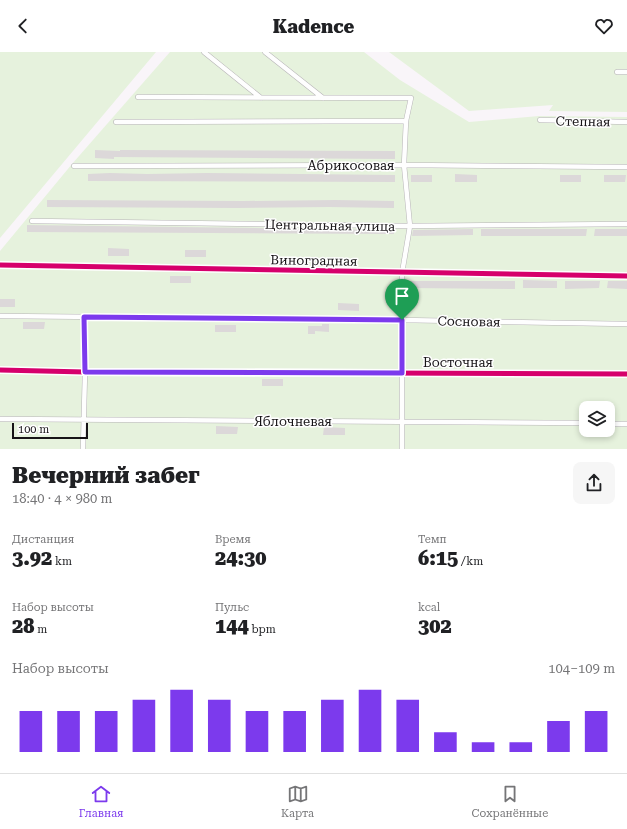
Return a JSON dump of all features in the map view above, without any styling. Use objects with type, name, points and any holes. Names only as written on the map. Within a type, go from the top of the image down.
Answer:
[{"type":"street","points":[[204,52],[261,98]]},
{"type":"street","points":[[265,52],[323,98]]},
{"type":"street","points":[[617,72],[627,72]]},
{"type":"street","points":[[138,97],[411,98],[406,121],[404,165],[410,226],[402,273],[402,449]]},
{"type":"street","name":"Степная","points":[[540,120],[627,122]]},
{"type":"street","points":[[116,122],[406,121]]},
{"type":"street","name":"Абрикосовая","points":[[74,166],[404,165],[627,167]]},
{"type":"street","name":"Центральная улица","points":[[32,221],[410,226],[627,224]]},
{"type":"street","name":"Виноградная","points":[[0,265],[627,276]]},
{"type":"street","name":"Сосновая","points":[[0,316],[627,324]]},
{"type":"street","points":[[83,449],[85,372],[84,317]]},
{"type":"street","name":"Восточная","points":[[0,370],[85,372],[627,374]]},
{"type":"street","name":"Яблочневая","points":[[0,419],[579,423]]},
{"type":"street","points":[[615,424],[627,424]]},
{"type":"green space","points":[[0,52],[156,52],[0,238]]},
{"type":"green space","points":[[170,52],[364,52],[400,80],[469,122],[539,116],[627,117],[627,449],[0,449],[0,251],[72,164]]},
{"type":"green space","points":[[389,52],[627,52],[627,112],[549,111],[553,105],[469,111]]},
{"type":"building","points":[[95,150],[395,151],[395,159],[114,157],[114,159],[95,158]]},
{"type":"building","points":[[88,174],[395,175],[395,182],[88,181]]},
{"type":"building","points":[[455,174],[477,175],[477,182],[455,182]]},
{"type":"building","points":[[411,175],[432,175],[432,182],[411,182]]},
{"type":"building","points":[[560,175],[581,175],[581,182],[560,182]]},
{"type":"building","points":[[604,175],[626,175],[625,182],[604,182]]},
{"type":"building","points":[[47,200],[394,201],[394,208],[47,207]]},
{"type":"building","points":[[27,225],[394,230],[394,234],[27,232]]},
{"type":"building","points":[[473,229],[473,235],[412,236],[413,230]]},
{"type":"building","points":[[481,229],[587,229],[586,236],[481,236]]},
{"type":"building","points":[[595,229],[627,229],[627,236],[594,236]]},
{"type":"building","points":[[108,248],[129,249],[129,256],[108,256]]},
{"type":"building","points":[[185,250],[206,250],[206,257],[185,257]]},
{"type":"building","points":[[170,276],[191,276],[191,283],[170,283]]},
{"type":"building","points":[[523,280],[557,281],[557,288],[523,288]]},
{"type":"building","points":[[410,281],[515,281],[515,289],[410,288]]},
{"type":"building","points":[[565,281],[600,281],[599,288],[565,289]]},
{"type":"building","points":[[608,281],[627,281],[627,289],[607,288]]},
{"type":"building","points":[[0,299],[15,299],[15,307],[0,307]]},
{"type":"building","points":[[338,303],[359,304],[359,311],[338,310]]},
{"type":"building","points":[[23,322],[45,322],[44,329],[23,329]]},
{"type":"building","points":[[322,324],[329,324],[329,332],[315,331],[315,334],[308,334],[308,326],[322,326]]},
{"type":"building","points":[[215,325],[236,325],[236,332],[215,332]]},
{"type":"building","points":[[262,379],[283,379],[283,386],[262,386]]},
{"type":"building","points":[[216,426],[238,427],[237,434],[216,434]]},
{"type":"building","points":[[324,427],[345,428],[345,435],[323,435]]},
{"type":"cycle path","points":[[0,265],[627,276]]},
{"type":"cycle path","points":[[0,370],[85,372],[627,374]]},
{"type":"route","points":[[84,317],[402,320],[402,373],[85,372],[84,317]]}]
